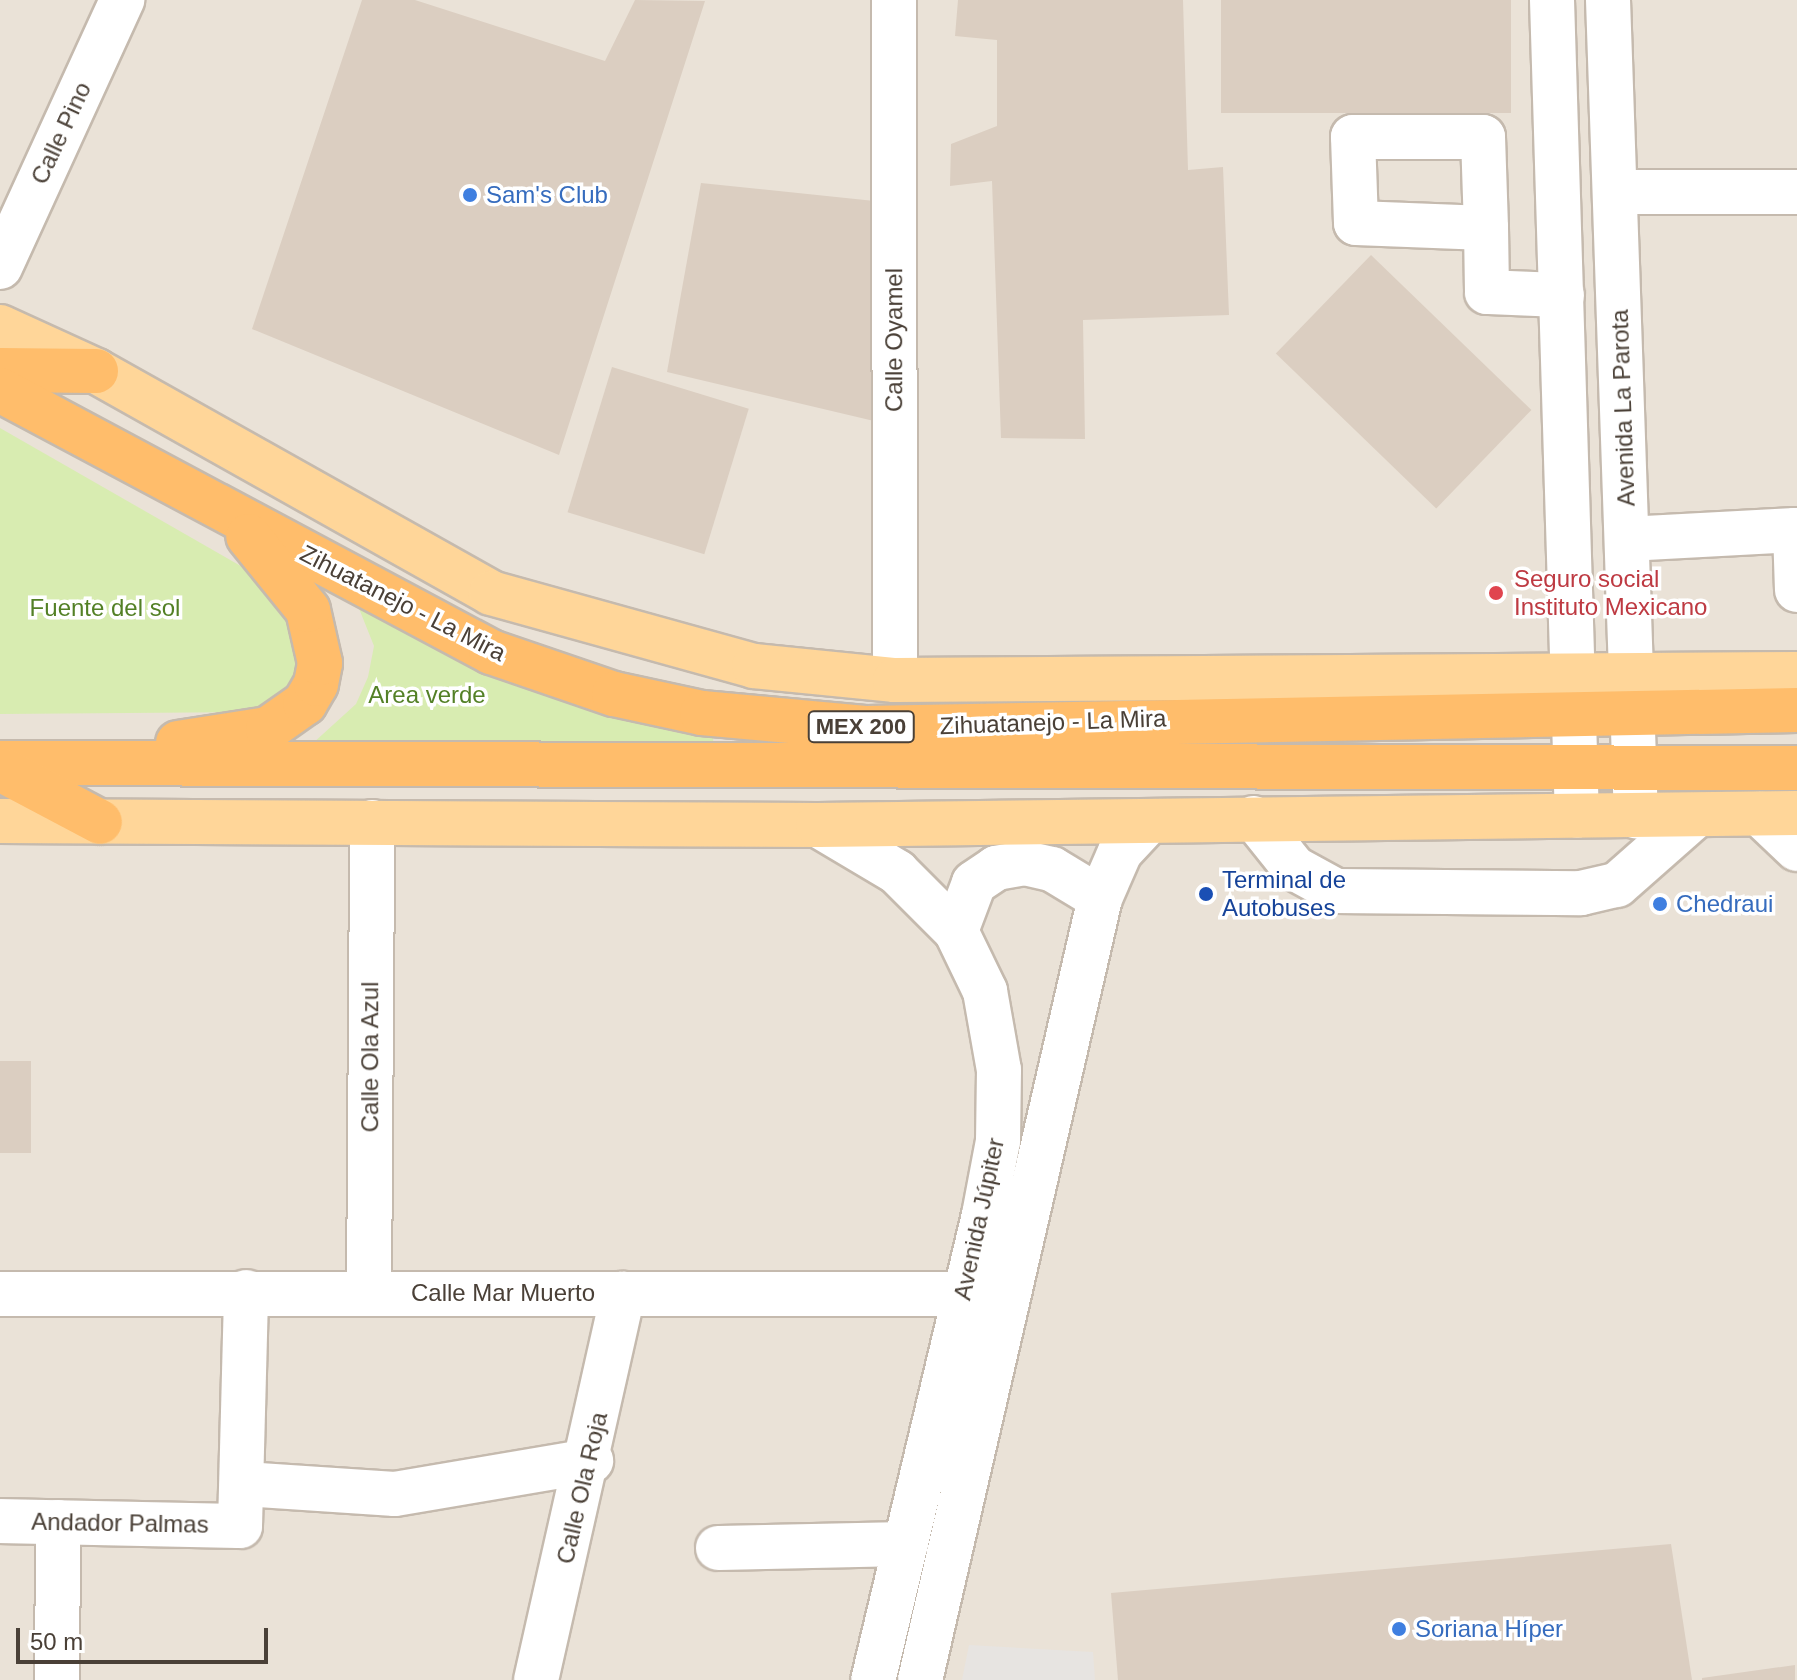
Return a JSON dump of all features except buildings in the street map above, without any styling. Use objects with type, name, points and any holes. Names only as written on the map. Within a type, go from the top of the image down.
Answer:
[{"type":"highway","points":[[0,370],[96,371]]},
{"type":"highway","name":"Zihuatanejo - La Mira","points":[[0,390],[491,652],[614,694],[702,713],[867,728],[1574,694],[1632,695],[1797,710]]},
{"type":"highway","points":[[0,746],[218,742],[268,729],[305,703],[320,663],[308,610],[224,510]]},
{"type":"highway","name":"Zihuatanejo - La Mira","points":[[0,763],[1797,768]]},
{"type":"highway","points":[[0,769],[100,822]]},
{"type":"main road","points":[[0,327],[96,371],[491,593],[754,666],[895,680],[1574,694]]},
{"type":"main road","points":[[1632,695],[1797,674]]},
{"type":"main road","points":[[0,821],[818,825],[1778,814]]},
{"type":"street","name":"Calle Pino","points":[[0,267],[122,0]]},
{"type":"street","name":"Calle Oyamel","points":[[894,0],[895,680]]},
{"type":"street","points":[[1552,0],[1577,816]]},
{"type":"street","name":"Avenida La Parota","points":[[1608,0],[1617,192],[1636,817]]},
{"type":"street","points":[[1617,192],[1797,192]]},
{"type":"street","points":[[1486,228],[1487,292],[1562,295]]},
{"type":"street","points":[[1627,539],[1795,530],[1797,590]]},
{"type":"street","points":[[1778,814],[1797,849]]},
{"type":"street","points":[[1254,818],[1294,868],[1336,891],[1581,893],[1617,885],[1694,817]]},
{"type":"street","name":"Avenida Júpiter","points":[[920,1680],[1100,898],[1120,852],[1149,821]]},
{"type":"street","name":"Calle Ola Azul","points":[[369,1292],[372,822]]},
{"type":"street","name":"Avenida Júpiter","points":[[818,825],[897,872],[956,931],[985,991],[999,1070],[998,1141],[873,1680]]},
{"type":"street","points":[[956,931],[974,883],[996,868],[1025,863],[1052,869],[1100,898]]},
{"type":"street","points":[[242,1505],[246,1292]]},
{"type":"street","name":"Calle Mar Muerto","points":[[0,1294],[1007,1294]]},
{"type":"street","name":"Calle Ola Roja","points":[[536,1680],[591,1461],[623,1294]]},
{"type":"street","name":"Andador Palmas","points":[[0,1521],[58,1522],[395,1494],[591,1461]]},
{"type":"street","points":[[57,1680],[58,1522]]},
{"type":"street","points":[[718,1548],[906,1544]]},
{"type":"shaded area","points":[[0,0],[1797,0],[1797,1680],[0,1680]]},
{"type":"shaded area","points":[[969,1645],[1093,1652],[1095,1680],[962,1680]]},
{"type":"green space","name":"Fuente del sol","points":[[0,428],[274,585],[304,614],[299,691],[261,712],[0,714]]},
{"type":"green space","name":"Area verde","points":[[354,596],[712,720],[714,753],[312,744],[356,704],[368,677],[374,646]]},
{"type":"place","name":"Sam's Club","points":[[470,195]]},
{"type":"place","name":"Seguro social Instituto Mexicano","points":[[1496,593]]},
{"type":"place","name":"Terminal de Autobuses","points":[[1206,894]]},
{"type":"place","name":"Chedraui","points":[[1660,904]]},
{"type":"place","name":"Soriana Híper","points":[[1399,1629]]}]
